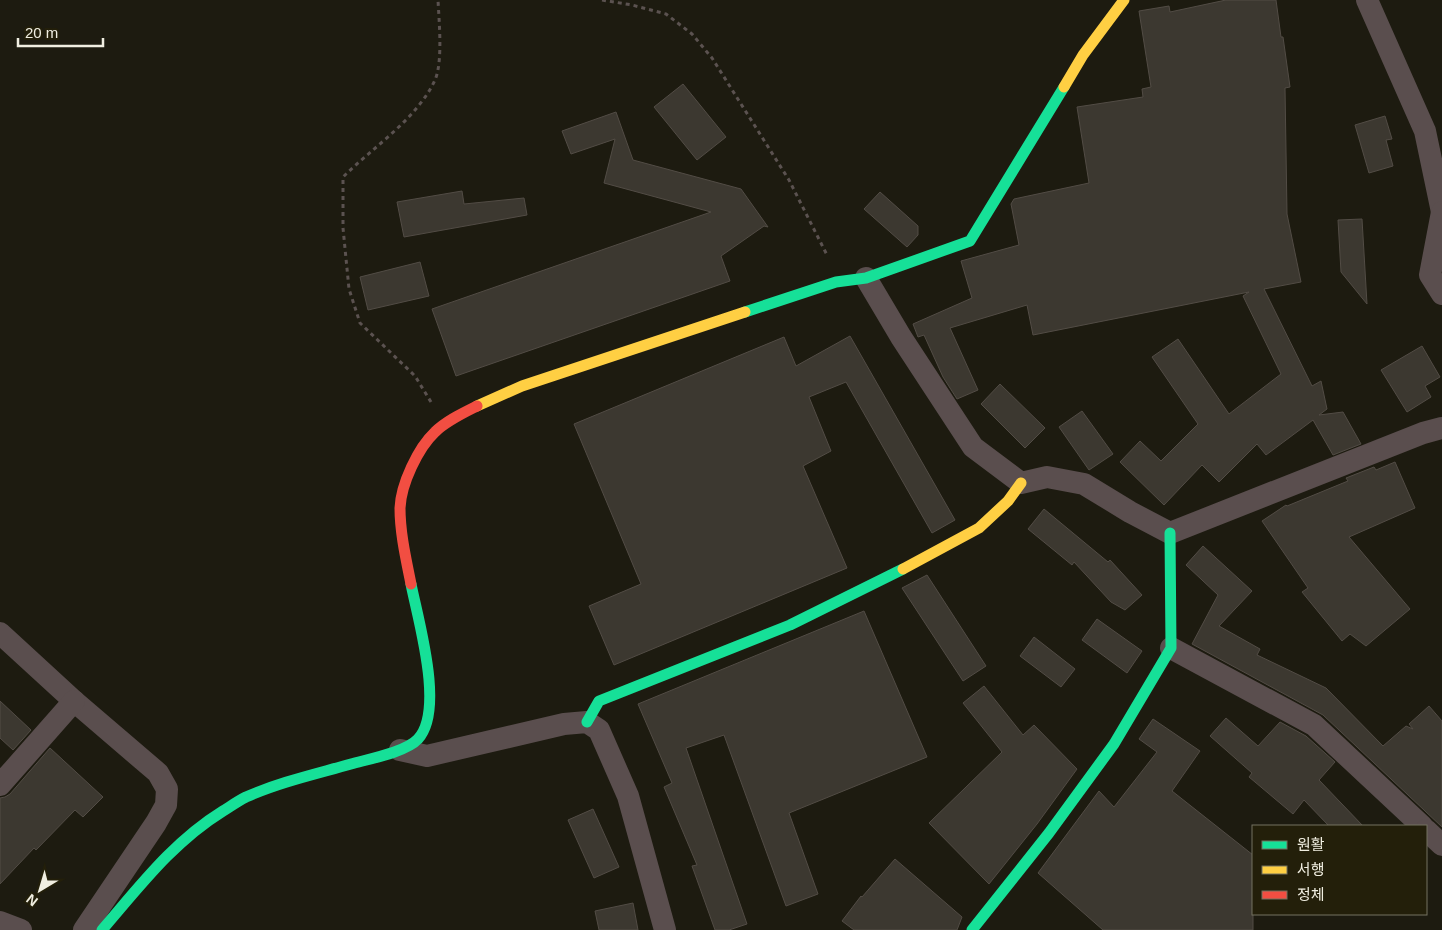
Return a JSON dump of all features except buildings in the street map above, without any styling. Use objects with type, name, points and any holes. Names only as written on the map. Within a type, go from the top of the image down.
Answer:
[{"type":"street","points":[[102,930],[170,851],[203,823],[244,798],[279,784],[400,750],[418,739],[426,724],[431,704],[430,679],[402,537],[400,506],[406,481],[418,454],[434,432],[465,412],[522,386],[836,282],[866,278],[970,241],[1083,55],[1124,0]]},
{"type":"street","points":[[1367,0],[1425,131],[1442,212],[1430,275],[1442,294]]},
{"type":"street","points":[[866,278],[901,337],[973,446],[1021,483]]},
{"type":"street","points":[[1170,533],[1423,433],[1442,428]]},
{"type":"street","points":[[587,722],[599,701],[790,625],[926,558],[979,528],[1008,501],[1021,483],[1047,477],[1084,484],[1170,533]]},
{"type":"street","points":[[972,930],[1049,833],[1114,744],[1172,648],[1170,533]]},
{"type":"street","points":[[0,633],[74,701],[158,773],[167,789],[166,805],[156,823],[84,930]]},
{"type":"street","points":[[1172,648],[1314,725],[1421,825]]},
{"type":"street","points":[[0,785],[74,701]]},
{"type":"street","points":[[400,750],[427,756],[564,724],[587,722],[599,730],[628,796],[665,930]]},
{"type":"street","points":[[1427,831],[1442,846]]},
{"type":"street","points":[[0,922],[21,930]]},
{"type":"path","points":[[434,432],[433,407],[415,376],[360,323],[349,289],[342,196],[343,177],[406,119],[422,100],[435,79],[439,60],[438,0]]},
{"type":"path","points":[[602,0],[632,5],[666,14],[692,34],[712,58],[788,180],[826,252],[836,282]]},
{"type":"traffic: fast","points":[[745,312],[836,282],[866,278],[970,241],[1064,87]]},
{"type":"traffic: fast","points":[[972,930],[1049,833],[1114,744],[1171,648],[1170,533]]},
{"type":"traffic: fast","points":[[587,722],[599,701],[790,625],[903,569]]},
{"type":"traffic: fast","points":[[102,930],[144,881],[188,836],[237,802],[285,783],[405,748],[418,739],[426,725],[429,708],[429,687],[423,641],[411,584]]},
{"type":"traffic: slow","points":[[1064,87],[1083,55],[1124,0]]},
{"type":"traffic: slow","points":[[477,406],[522,386],[745,312]]},
{"type":"traffic: slow","points":[[903,569],[979,528],[1008,501],[1021,483]]},
{"type":"traffic: jam","points":[[411,584],[400,517],[403,488],[422,447],[435,432],[460,414],[477,406]]}]
